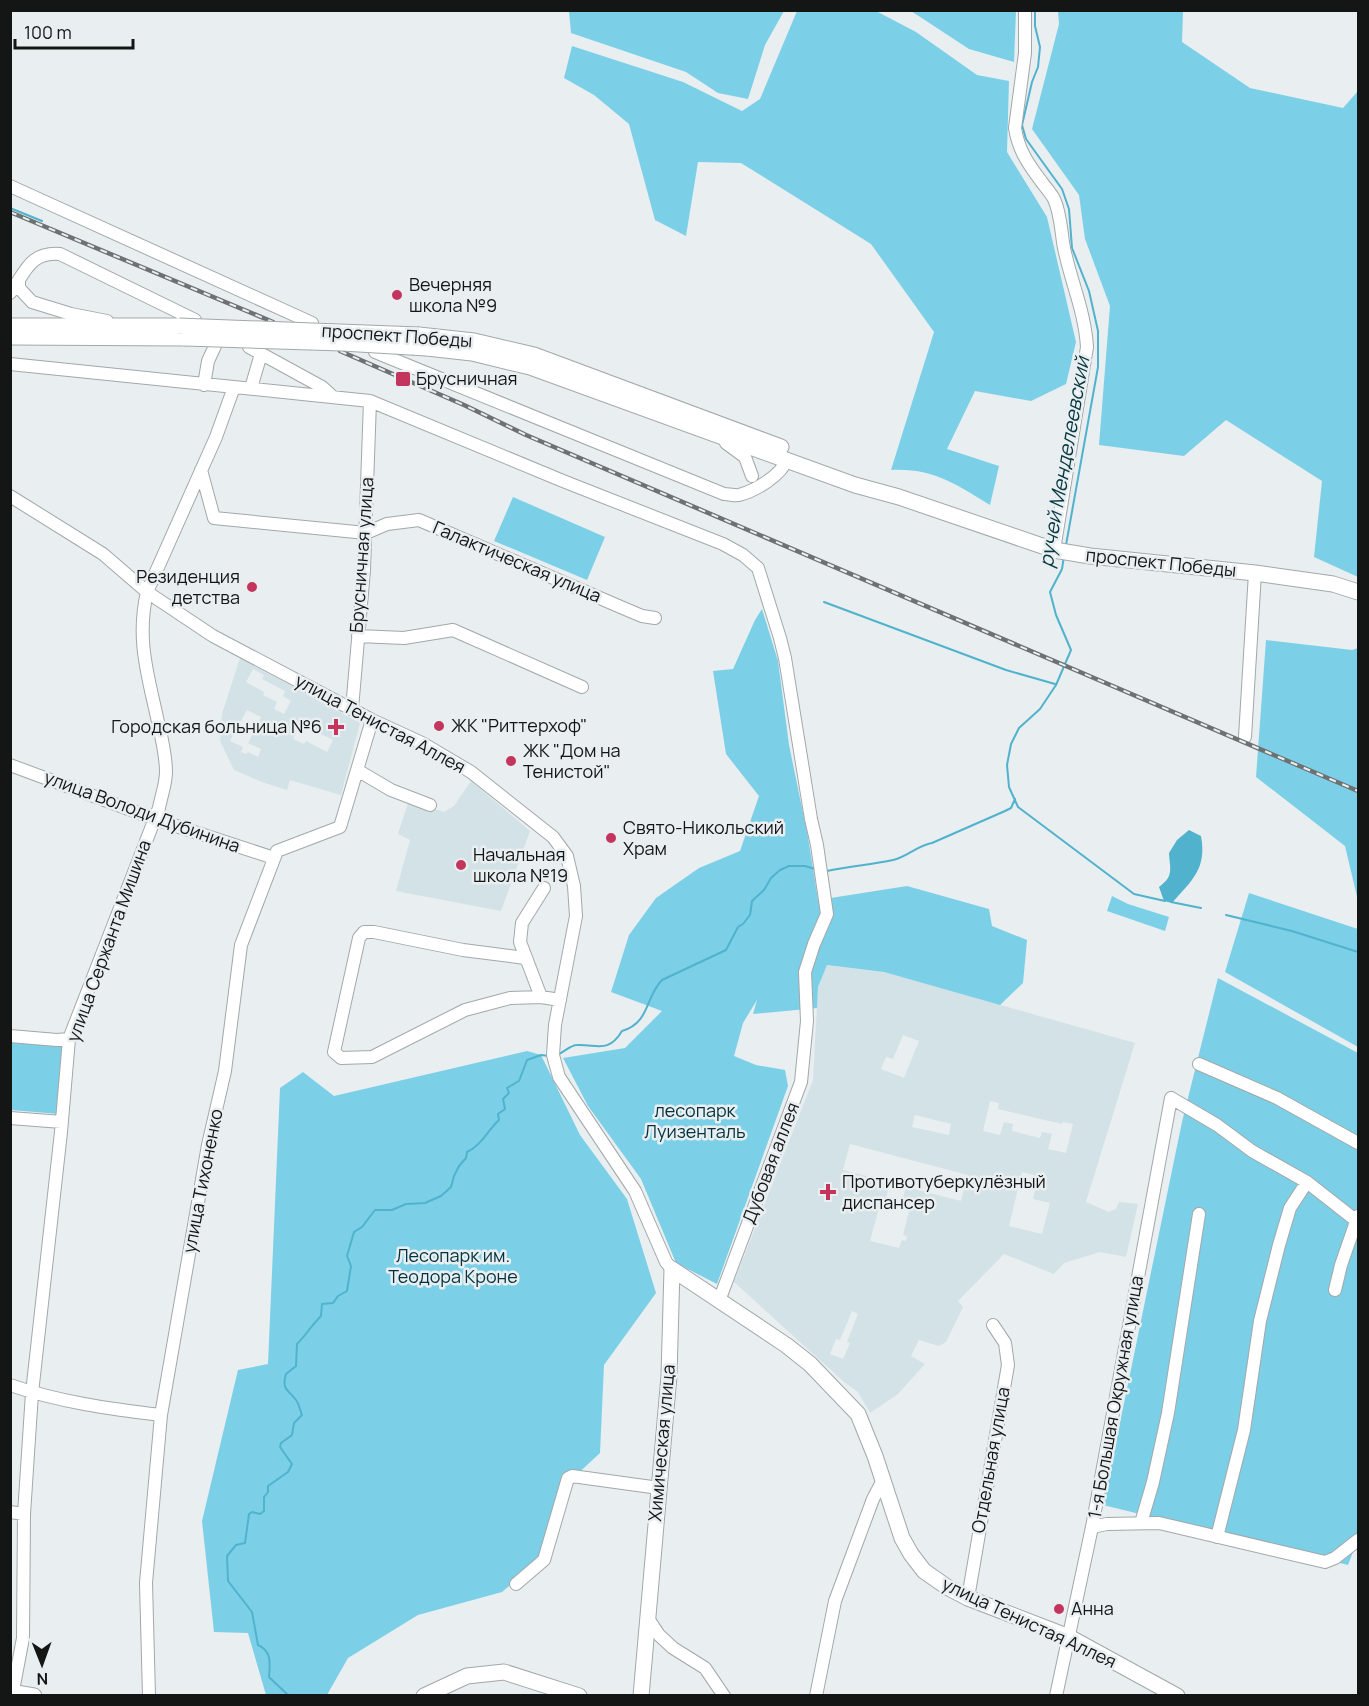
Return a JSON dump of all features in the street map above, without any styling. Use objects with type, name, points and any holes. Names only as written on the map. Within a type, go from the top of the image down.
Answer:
[{"type":"main road","name":"проспект Победы","points":[[10,326],[123,325],[182,332]]},
{"type":"main road","name":"проспект Победы","points":[[10,337],[182,332],[423,342],[474,341],[534,355],[765,446],[885,488],[899,497]]},
{"type":"main road","name":"проспект Победы","points":[[423,342],[530,367],[717,434],[765,446],[787,459],[855,485],[899,497],[1054,550],[1072,554],[1255,573],[1333,584],[1359,592]]},
{"type":"main road","name":"улица Тенистая Аллея","points":[[672,1269],[802,1358],[858,1414],[902,1538],[924,1571],[968,1598],[1069,1637],[1177,1695]]},
{"type":"main road","name":"Химическая улица","points":[[641,1695],[669,1376],[672,1269]]},
{"type":"main road","points":[[424,1695],[467,1676],[504,1672],[579,1695]]},
{"type":"main road","points":[[12,1693],[34,1695]]},
{"type":"street","points":[[1025,10],[1025,53],[1016,128],[1017,137],[1021,151],[1053,198],[1059,212],[1064,250],[1083,314],[1087,346],[1054,550]]},
{"type":"street","name":"проспект Победы","points":[[10,186],[312,323]]},
{"type":"street","points":[[10,293],[32,262],[41,255],[60,254],[195,320]]},
{"type":"street","points":[[19,281],[19,288],[32,302],[71,314],[123,325]]},
{"type":"street","points":[[204,385],[207,361],[215,346]]},
{"type":"street","points":[[249,347],[322,387],[333,397]]},
{"type":"street","name":"проспект Победы","points":[[375,352],[724,494],[737,496],[745,492]]},
{"type":"street","points":[[251,388],[261,354]]},
{"type":"street","points":[[10,364],[370,401]]},
{"type":"street","name":"улица Сержанта Мишина","points":[[12,1693],[23,1638],[24,1514],[32,1393],[69,1039],[155,819],[166,774],[164,748],[144,658],[142,615],[147,591],[201,470],[234,387]]},
{"type":"street","name":"Брусничная улица","points":[[352,709],[366,533],[370,401]]},
{"type":"street","name":"Дубовая аллея","points":[[370,401],[723,544],[743,555],[758,568],[785,657],[803,775],[821,870],[826,914],[805,972],[807,1021],[801,1082],[719,1300]]},
{"type":"street","points":[[717,434],[745,457],[752,476]]},
{"type":"street","points":[[745,492],[765,446]]},
{"type":"street","points":[[745,492],[780,472],[787,459]]},
{"type":"street","name":"Галактическая улица","points":[[201,470],[214,518],[366,533],[387,524],[419,520],[642,616],[655,618]]},
{"type":"street","name":"улица Тенистая Аллея","points":[[10,496],[103,554],[147,591],[213,636],[372,720],[422,743],[471,772],[553,837],[567,856],[574,886],[576,916],[555,1025],[553,1055],[559,1077],[635,1191],[666,1262],[672,1269]]},
{"type":"street","points":[[1245,737],[1255,573]]},
{"type":"street","points":[[358,636],[404,638],[453,630],[582,687]]},
{"type":"street","points":[[274,858],[277,851],[340,827],[372,720]]},
{"type":"street","name":"улица Володи Дубинина","points":[[10,765],[155,819],[274,858]]},
{"type":"street","points":[[357,770],[391,790],[430,805]]},
{"type":"street","name":"улица Тихоненко","points":[[149,1695],[146,1583],[161,1415],[208,1145],[225,1071],[241,945],[274,858]]},
{"type":"street","points":[[541,997],[520,942],[522,923],[544,888]]},
{"type":"street","points":[[525,958],[463,950],[364,932],[358,938],[334,1052],[341,1058],[372,1057],[465,1010],[510,998],[541,997],[560,1000]]},
{"type":"street","points":[[10,1036],[69,1039]]},
{"type":"street","points":[[1199,1064],[1277,1098],[1359,1143]]},
{"type":"street","name":"1-я Большая Окружная улица","points":[[1056,1695],[1092,1527],[1171,1098],[1217,1125],[1252,1151],[1307,1182]]},
{"type":"street","points":[[10,1118],[62,1122]]},
{"type":"street","points":[[1217,1537],[1244,1430],[1260,1321],[1279,1245],[1290,1208],[1307,1182],[1358,1220],[1335,1290]]},
{"type":"street","points":[[1142,1523],[1168,1413],[1199,1214]]},
{"type":"street","name":"Отдельная улица","points":[[968,1598],[1008,1365],[1005,1342],[993,1325]]},
{"type":"street","points":[[10,1385],[32,1393],[88,1406],[161,1415]]},
{"type":"street","points":[[516,1584],[544,1560],[568,1478],[572,1476],[659,1488]]},
{"type":"street","points":[[816,1695],[835,1601],[869,1508],[883,1480]]},
{"type":"street","points":[[10,1512],[24,1514]]},
{"type":"street","points":[[1092,1527],[1107,1524],[1159,1523],[1325,1562],[1335,1558],[1359,1540]]},
{"type":"street","points":[[647,1617],[659,1635],[673,1648],[705,1668],[724,1695]]},
{"type":"shaded area","name":"Городская больница №6","points":[[240,658],[360,723],[341,795],[290,780],[287,790],[234,770],[220,741],[222,714]],"holes":[[[253,669],[264,675],[262,679],[285,691],[283,696],[291,701],[284,714],[274,709],[277,702],[246,682]],[[247,710],[261,717],[248,743],[261,749],[258,757],[248,752],[246,754],[241,752],[243,747],[230,741]],[[301,721],[333,740],[327,752],[306,741],[304,744],[293,739]]]},
{"type":"shaded area","name":"Начальная школа №19","points":[[471,781],[530,831],[501,911],[396,891],[410,840],[398,834],[409,800],[444,812],[454,806]]},
{"type":"shaded area","points":[[1189,830],[1201,836],[1200,866],[1192,880],[1172,903],[1164,901],[1159,887],[1169,876],[1169,853],[1177,840]]},
{"type":"shaded area","name":"Противотуберкулёзный диспансер","points":[[827,965],[884,972],[1135,1043],[1086,1202],[1109,1212],[1116,1209],[1119,1202],[1138,1204],[1126,1257],[1100,1252],[1064,1263],[1054,1274],[1004,1254],[958,1301],[963,1307],[946,1342],[939,1346],[919,1340],[911,1356],[925,1364],[898,1394],[870,1413],[858,1392],[844,1382],[734,1282],[813,1080],[818,987]],"holes":[[[903,1035],[919,1041],[904,1078],[881,1069],[886,1057],[893,1059]],[[990,1101],[999,1103],[998,1109],[1062,1124],[1063,1122],[1073,1124],[1066,1153],[1048,1149],[1052,1134],[1042,1132],[1040,1138],[1012,1131],[1013,1124],[1004,1122],[1000,1135],[983,1131]],[[915,1115],[951,1124],[949,1135],[912,1127]],[[850,1144],[968,1175],[961,1201],[906,1187],[902,1202],[911,1204],[903,1235],[907,1236],[906,1241],[902,1240],[899,1248],[870,1241],[882,1197],[886,1198],[890,1182],[843,1170]],[[1022,1172],[1038,1176],[1033,1199],[1050,1203],[1042,1234],[1009,1226]],[[852,1311],[858,1314],[843,1359],[830,1354],[836,1339],[840,1340]]]},
{"type":"green space","points":[[569,10],[784,11],[765,45],[748,99],[718,93],[686,72],[571,33]]},
{"type":"green space","points":[[797,11],[876,11],[916,32],[977,75],[1009,81],[1007,152],[1047,217],[1076,342],[1066,384],[1031,401],[975,391],[947,449],[999,466],[990,505],[944,479],[920,472],[891,470],[934,332],[871,244],[741,163],[698,162],[686,236],[655,220],[629,124],[594,95],[564,78],[572,46],[683,82],[742,111],[760,99]]},
{"type":"green space","points":[[911,11],[1016,11],[1014,62],[969,49]]},
{"type":"green space","points":[[1058,11],[1183,11],[1182,42],[1250,88],[1343,108],[1358,91],[1358,577],[1314,557],[1322,481],[1226,420],[1184,456],[1099,445],[1110,306],[1085,239],[1079,195],[1032,129],[1059,24]]},
{"type":"green space","points":[[513,497],[605,537],[587,580],[494,541]]},
{"type":"green space","name":"лесопарк Луизенталь","points":[[762,609],[778,661],[789,745],[818,900],[907,886],[989,909],[992,926],[1027,940],[1023,983],[1000,1005],[884,972],[827,965],[818,987],[817,1008],[753,1014],[757,1000],[743,1023],[734,1056],[756,1065],[785,1070],[788,1086],[717,1284],[676,1263],[641,1179],[588,1106],[563,1058],[625,1048],[662,1011],[611,992],[629,935],[656,898],[699,868],[740,851],[759,796],[726,754],[713,671],[733,669]]},
{"type":"green space","points":[[1266,640],[1352,650],[1358,648],[1358,901],[1345,846],[1256,777]]},
{"type":"green space","points":[[1249,893],[1358,929],[1358,1047],[1225,972]]},
{"type":"green space","points":[[1112,896],[1128,904],[1169,917],[1165,931],[1107,911]]},
{"type":"green space","points":[[1218,978],[1358,1053],[1358,1539],[1348,1565],[1103,1505],[1182,1122]]},
{"type":"green space","points":[[10,1041],[64,1045],[59,1114],[11,1110]]},
{"type":"green space","name":"Лесопарк им. Теодора Кроне","points":[[527,1051],[541,1055],[580,1135],[627,1199],[656,1293],[604,1365],[600,1453],[559,1491],[544,1556],[502,1592],[418,1615],[348,1658],[327,1695],[266,1695],[248,1633],[214,1632],[202,1521],[238,1370],[268,1364],[280,1088],[303,1072],[334,1096]]},
{"type":"waterway","name":"ручей Менделеевский","points":[[1035,10],[1035,26],[1040,47],[1038,67],[1022,125],[1026,139],[1062,189],[1069,209],[1072,248],[1089,291],[1098,331],[1098,367],[1066,545]]},
{"type":"waterway","points":[[10,208],[42,221]]},
{"type":"waterway","name":"ручей Менделеевский","points":[[1064,556],[1062,569],[1050,592],[1056,615],[1071,650],[1056,685],[1040,709],[1019,728],[1011,744],[1007,765],[1009,787],[1018,807],[1134,894],[1165,901]]},
{"type":"waterway","points":[[824,602],[1006,670],[1055,684]]},
{"type":"waterway","points":[[827,871],[898,858],[1011,808],[1015,799]]},
{"type":"waterway","points":[[559,1054],[575,1045],[602,1046],[612,1043],[622,1031],[638,1022],[662,980],[726,950],[738,927],[750,915],[752,901],[780,870],[789,866],[805,866],[815,869]]},
{"type":"waterway","name":"ручей Менделеевский","points":[[1171,902],[1201,908]]},
{"type":"waterway","name":"ручей Менделеевский","points":[[1226,915],[1292,931],[1358,952]]},
{"type":"waterway","points":[[289,1696],[269,1677],[268,1654],[258,1645],[252,1612],[228,1581],[227,1556],[236,1545],[245,1543],[249,1514],[252,1512],[260,1514],[264,1511],[264,1497],[268,1492],[268,1486],[288,1472],[292,1464],[280,1447],[281,1443],[292,1435],[294,1423],[302,1415],[297,1402],[284,1383],[286,1374],[296,1366],[297,1344],[321,1316],[322,1304],[333,1303],[338,1296],[347,1291],[351,1266],[347,1256],[354,1232],[362,1227],[375,1210],[392,1210],[406,1204],[425,1203],[441,1196],[451,1187],[454,1176],[466,1158],[467,1152],[481,1141],[499,1120],[498,1114],[505,1109],[503,1099],[509,1093],[507,1088],[519,1081],[527,1060],[541,1055],[549,1056]]},
{"type":"railway","points":[[10,212],[273,322]]},
{"type":"railway","points":[[340,351],[464,405],[526,435],[1358,791]]},
{"type":"place","name":"Вечерняя школа №9","points":[[397,295]]},
{"type":"place","name":"Брусничная","points":[[403,379]]},
{"type":"place","name":"Резиденция детства","points":[[252,587]]},
{"type":"place","name":"ЖК \"Риттерхоф\"","points":[[439,726]]},
{"type":"place","name":"Городская больница №6","points":[[336,727]]},
{"type":"place","name":"ЖК \"Дом на Тенистой\"","points":[[511,761]]},
{"type":"place","name":"Свято-Никольский Храм","points":[[611,838]]},
{"type":"place","name":"Начальная школа №19","points":[[461,865]]},
{"type":"place","name":"Противотуберкулёзный диспансер","points":[[828,1192]]},
{"type":"place","name":"Анна","points":[[1059,1609]]}]
